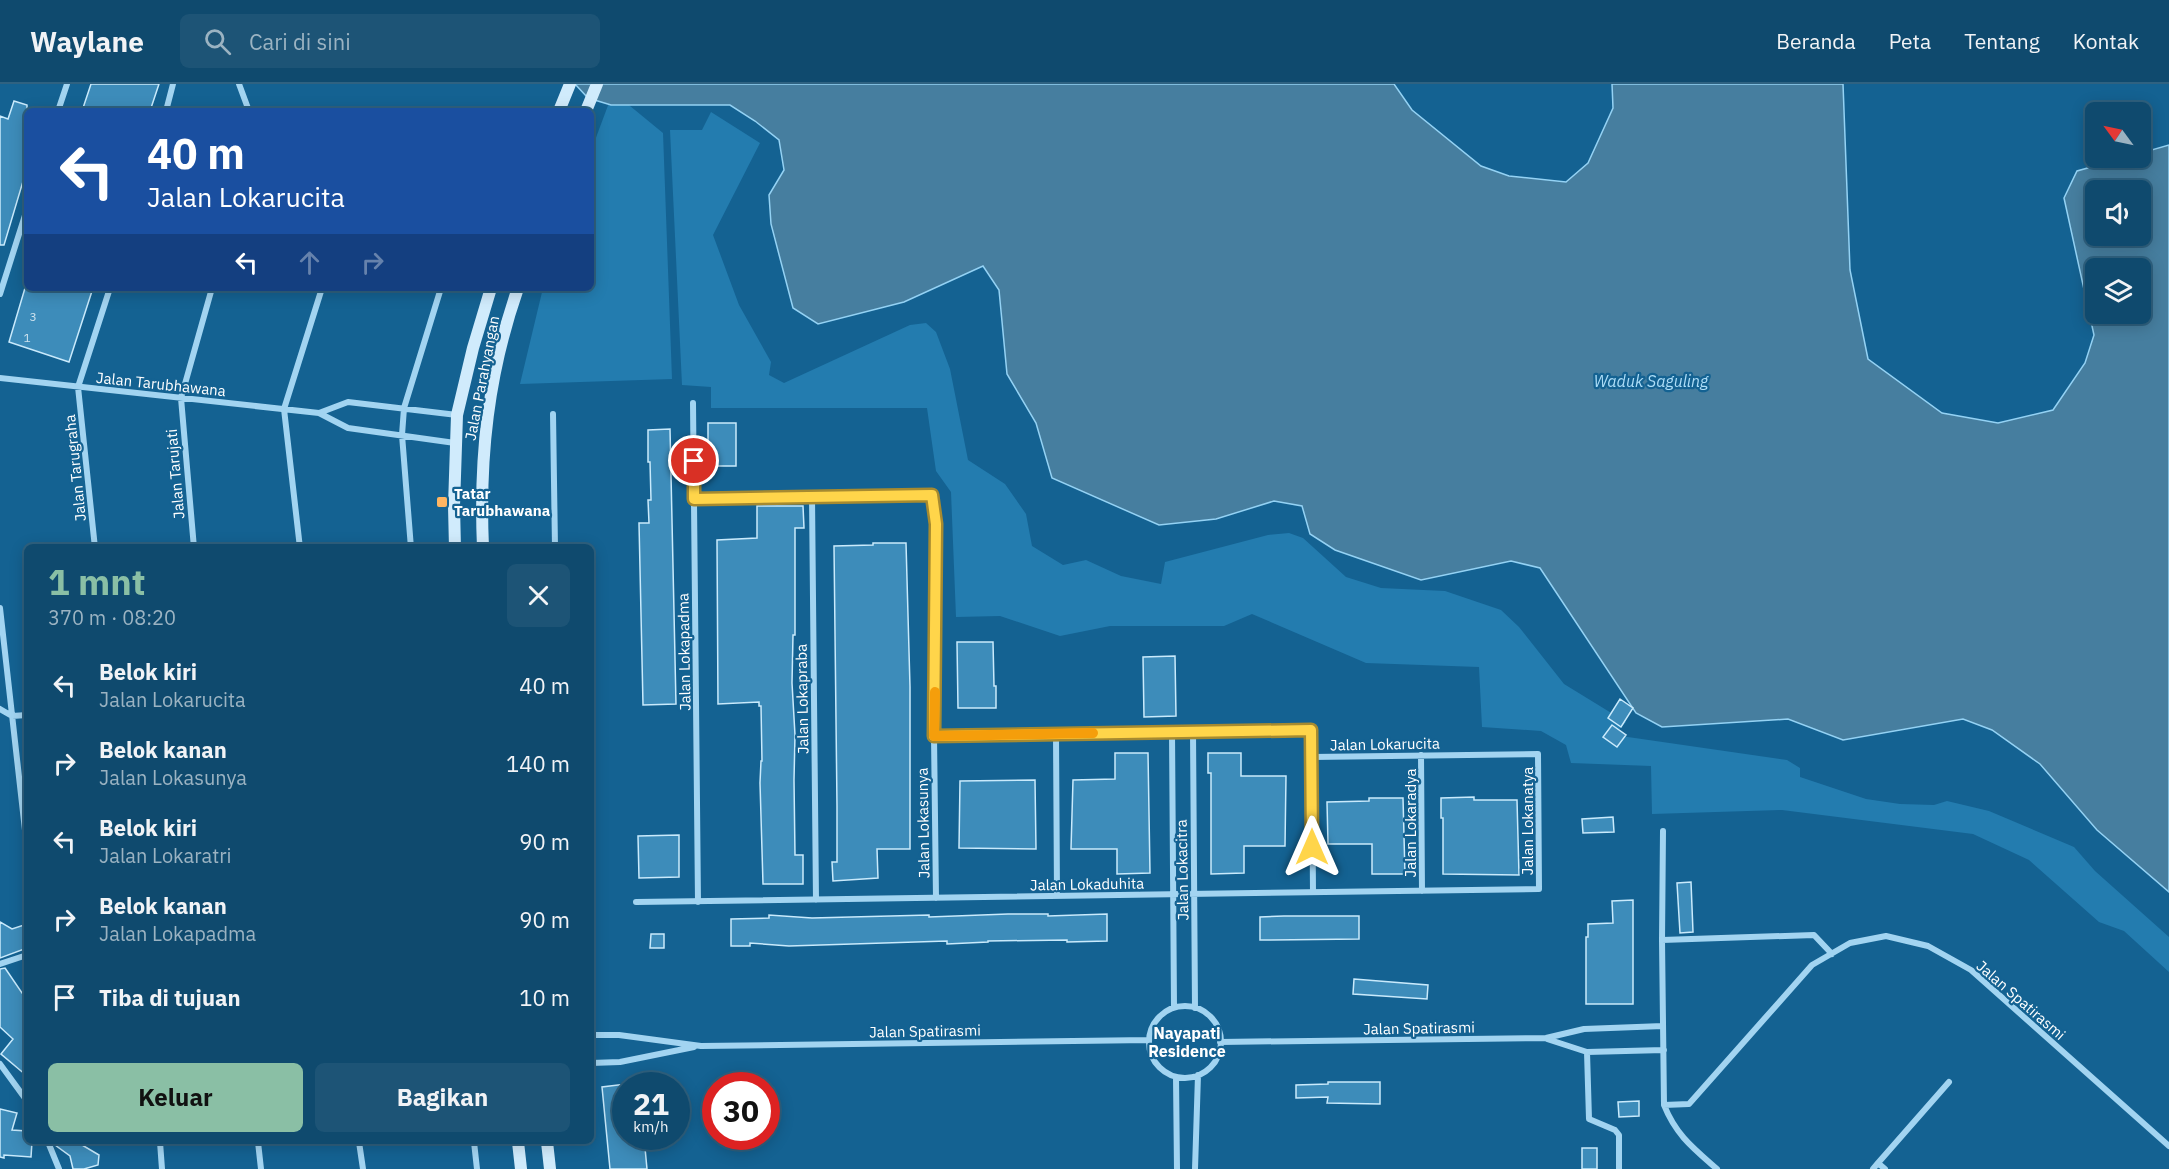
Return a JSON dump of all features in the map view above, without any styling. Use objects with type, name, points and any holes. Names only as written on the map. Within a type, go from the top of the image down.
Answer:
[{"type":"main road","points":[[561,108],[570,84]]},
{"type":"main road","points":[[587,108],[597,84]]},
{"type":"main road","name":"Jalan Parahyangan","points":[[455,544],[457,415],[473,348],[490,291]]},
{"type":"main road","name":"Jalan Parahyangan","points":[[483,544],[483,450],[488,411],[507,319],[517,291]]},
{"type":"main road","points":[[518,1144],[521,1169]]},
{"type":"main road","points":[[547,1144],[550,1169]]},
{"type":"street","points":[[59,108],[67,84]]},
{"type":"street","points":[[167,108],[173,84]]},
{"type":"street","points":[[239,84],[248,108]]},
{"type":"street","points":[[0,294],[24,218]]},
{"type":"street","points":[[78,387],[109,291]]},
{"type":"street","points":[[181,398],[211,291]]},
{"type":"street","points":[[300,544],[284,409],[321,291]]},
{"type":"street","points":[[411,544],[402,435],[404,408],[440,291]]},
{"type":"street","name":"Jalan Tarubhawana","points":[[0,378],[319,413]]},
{"type":"street","name":"Jalan Tarugraha","points":[[78,387],[95,544]]},
{"type":"street","name":"Jalan Tarujati","points":[[181,398],[194,544]]},
{"type":"street","points":[[319,413],[348,402],[457,415]]},
{"type":"street","name":"Jalan Lokapadma","points":[[693,403],[698,902]]},
{"type":"street","points":[[319,413],[348,428],[455,443]]},
{"type":"street","points":[[553,414],[555,544]]},
{"type":"street","name":"Jalan Lokasunya","points":[[812,497],[932,495],[936,524],[934,736],[936,898]]},
{"type":"street","points":[[694,499],[812,497]]},
{"type":"street","name":"Jalan Lokapraba","points":[[812,497],[816,900]]},
{"type":"street","points":[[0,608],[24,822]]},
{"type":"street","points":[[0,709],[12,717],[24,715]]},
{"type":"street","name":"Jalan Lokarucita","points":[[934,736],[1311,730],[1311,757],[1538,754]]},
{"type":"street","name":"Jalan Lokacitra","points":[[1172,732],[1174,1007]]},
{"type":"street","name":"Jalan Lokacitra","points":[[1193,732],[1195,1008]]},
{"type":"street","points":[[1056,734],[1058,896]]},
{"type":"street","name":"Jalan Lokanatya","points":[[1538,754],[1539,889]]},
{"type":"street","name":"Jalan Lokaradya","points":[[1421,755],[1422,891]]},
{"type":"street","points":[[1311,757],[1312,892]]},
{"type":"street","points":[[1664,831],[1662,940],[1664,1105],[1671,1122],[1685,1141],[1717,1169]]},
{"type":"street","name":"Jalan Lokaduhita","points":[[636,903],[1539,889]]},
{"type":"street","points":[[1662,940],[1814,935],[1832,954]]},
{"type":"street","name":"Jalan Spatirasmi","points":[[1664,1105],[1689,1104],[1812,966],[1850,943],[1886,936],[1928,946],[1971,970],[2169,1146]]},
{"type":"street","points":[[0,964],[24,956]]},
{"type":"street","points":[[1174,1007],[1195,1008],[1211,1017],[1216,1024],[1220,1042],[1214,1062],[1198,1075],[1187,1078],[1176,1077],[1160,1068],[1154,1060],[1149,1040],[1151,1029],[1157,1020],[1174,1007]]},
{"type":"street","name":"Jalan Spatirasmi","points":[[1220,1042],[1546,1038],[1584,1029],[1663,1026]]},
{"type":"street","name":"Jalan Spatirasmi","points":[[594,1035],[619,1035],[700,1046],[1149,1040]]},
{"type":"street","name":"Jalan Spatirasmi","points":[[1546,1038],[1587,1052],[1664,1050]]},
{"type":"street","name":"Jalan Spatirasmi","points":[[594,1063],[620,1062],[700,1046]]},
{"type":"street","points":[[1587,1052],[1589,1119],[1615,1130],[1618,1135],[1619,1169]]},
{"type":"street","points":[[0,1064],[24,1097]]},
{"type":"street","points":[[1195,1169],[1198,1075]]},
{"type":"street","points":[[1176,1077],[1177,1169]]},
{"type":"street","points":[[1885,1169],[1876,1166],[1949,1082]]},
{"type":"street","points":[[49,1144],[59,1169]]},
{"type":"street","points":[[160,1144],[162,1169]]},
{"type":"street","points":[[258,1144],[261,1169]]},
{"type":"street","points":[[359,1144],[363,1169]]},
{"type":"street","points":[[474,1144],[477,1169]]},
{"type":"shaded area","points":[[613,92],[663,133],[672,379],[520,384],[542,291],[594,291],[594,143]]},
{"type":"shaded area","points":[[711,112],[760,143],[713,235],[739,305],[771,362],[769,375],[784,383],[910,325],[926,323],[936,332],[950,369],[968,460],[1005,484],[1026,514],[1032,546],[1063,565],[1086,560],[1121,576],[1161,584],[1165,562],[1268,535],[1289,533],[1303,538],[1346,577],[1381,588],[1445,591],[1501,610],[1519,627],[1564,684],[1626,722],[1614,735],[1787,760],[1800,768],[1800,777],[1866,799],[1900,804],[1934,805],[1947,801],[1989,811],[2074,847],[2095,871],[2169,937],[2169,972],[2124,931],[2099,922],[2029,860],[1973,834],[1782,810],[1652,814],[1651,766],[1571,763],[1566,745],[1541,731],[1482,727],[1479,667],[1366,663],[1252,614],[1224,626],[1110,626],[1060,636],[1000,616],[956,617],[951,492],[936,471],[927,408],[711,408],[711,387],[682,385],[670,130],[702,130]]},
{"type":"water","name":"Waduk Saguling","points":[[575,84],[1394,84],[1412,110],[1481,166],[1509,176],[1566,182],[1588,163],[1613,108],[1612,84],[1843,84],[1850,270],[1868,359],[1942,413],[1998,423],[2053,410],[2085,363],[2094,335],[2092,324],[2151,324],[2151,258],[2085,258],[2085,294],[2064,198],[2077,171],[2088,168],[2151,168],[2151,150],[2169,145],[2169,892],[2097,830],[2040,764],[1992,730],[1963,719],[1843,740],[1788,719],[1662,727],[1636,713],[1540,568],[1511,561],[1421,580],[1335,550],[1310,534],[1302,506],[1274,501],[1216,519],[1159,525],[1052,478],[1036,423],[1007,374],[999,290],[983,266],[904,302],[818,324],[793,308],[771,224],[769,195],[784,170],[779,140],[730,105],[611,105],[588,98]]},
{"type":"building","points":[[91,84],[159,84],[151,108],[83,108]]},
{"type":"building","points":[[14,101],[27,105],[27,108],[24,108],[24,178],[4,245],[0,245],[0,116],[8,119]]},
{"type":"building","points":[[24,291],[92,291],[69,362],[9,342]]},
{"type":"building","points":[[708,423],[736,423],[736,466],[708,466]]},
{"type":"building","points":[[670,429],[676,704],[643,705],[639,523],[649,523],[648,500],[651,500],[648,430]]},
{"type":"building","points":[[757,506],[803,506],[804,528],[795,528],[795,635],[793,635],[792,683],[795,735],[795,855],[803,855],[803,884],[763,884],[760,783],[761,706],[759,702],[718,704],[717,540],[757,538]]},
{"type":"building","points":[[873,543],[906,543],[910,687],[910,849],[877,849],[878,878],[833,881],[832,862],[837,862],[834,546],[873,545]]},
{"type":"building","points":[[957,642],[993,642],[996,708],[958,708]]},
{"type":"building","points":[[1175,656],[1176,716],[1144,717],[1143,657]]},
{"type":"building","points":[[1620,699],[1633,708],[1621,727],[1608,718]]},
{"type":"building","points":[[1612,725],[1626,735],[1617,747],[1603,737]]},
{"type":"building","points":[[1115,753],[1148,753],[1150,873],[1117,874],[1117,849],[1071,849],[1073,780],[1115,779]]},
{"type":"building","points":[[1208,753],[1241,753],[1241,776],[1286,776],[1285,846],[1244,846],[1244,873],[1211,874],[1211,773],[1208,773]]},
{"type":"building","points":[[1035,780],[1036,849],[959,848],[960,781]]},
{"type":"building","points":[[1474,797],[1474,800],[1517,800],[1519,875],[1443,874],[1441,798]]},
{"type":"building","points":[[1369,798],[1403,798],[1405,874],[1372,874],[1372,844],[1328,844],[1327,802],[1369,801]]},
{"type":"building","points":[[1613,817],[1614,832],[1583,833],[1582,819]]},
{"type":"building","points":[[679,835],[679,877],[639,878],[638,836]]},
{"type":"building","points":[[1691,882],[1693,932],[1680,933],[1677,883]]},
{"type":"building","points":[[1633,900],[1633,1004],[1586,1004],[1588,924],[1613,923],[1612,901]]},
{"type":"building","points":[[1048,914],[1048,916],[1107,914],[1107,941],[988,941],[947,944],[947,941],[789,946],[750,943],[750,946],[731,946],[731,919],[769,918],[769,915],[812,918]]},
{"type":"building","points":[[1359,916],[1359,939],[1260,940],[1260,917]]},
{"type":"building","points":[[0,922],[12,929],[24,925],[24,949],[0,958]]},
{"type":"building","points":[[651,934],[664,934],[664,948],[650,948]]},
{"type":"building","points":[[5,968],[22,993],[24,991],[24,1073],[1,1054],[13,1039],[0,1027],[0,969]]},
{"type":"building","points":[[1354,979],[1428,985],[1427,999],[1353,994]]},
{"type":"building","points":[[1328,1082],[1380,1082],[1380,1104],[1327,1103],[1328,1097],[1296,1098],[1296,1085],[1328,1084]]},
{"type":"building","points":[[612,1086],[612,1150],[645,1150],[647,1169],[610,1169],[602,1087]]},
{"type":"building","points":[[1639,1101],[1639,1116],[1619,1117],[1618,1102]]},
{"type":"building","points":[[0,1109],[17,1113],[12,1130],[24,1131],[24,1144],[32,1144],[31,1157],[4,1155],[4,1158],[0,1157]]},
{"type":"building","points":[[80,1144],[99,1155],[98,1165],[73,1169],[70,1156],[55,1145]]},
{"type":"building","points":[[1582,1148],[1597,1148],[1597,1169],[1582,1169]]},
{"type":"slow traffic","points":[[935,692],[934,736],[1093,733]]},
{"type":"place","name":"Tatar Tarubhawana","points":[[442,502]]},
{"type":"district","name":"Nayapati Residence","points":[[1187,1042]]},
{"type":"route","points":[[694,461],[694,499],[932,495],[936,524],[934,736],[1311,730],[1312,847]]}]
